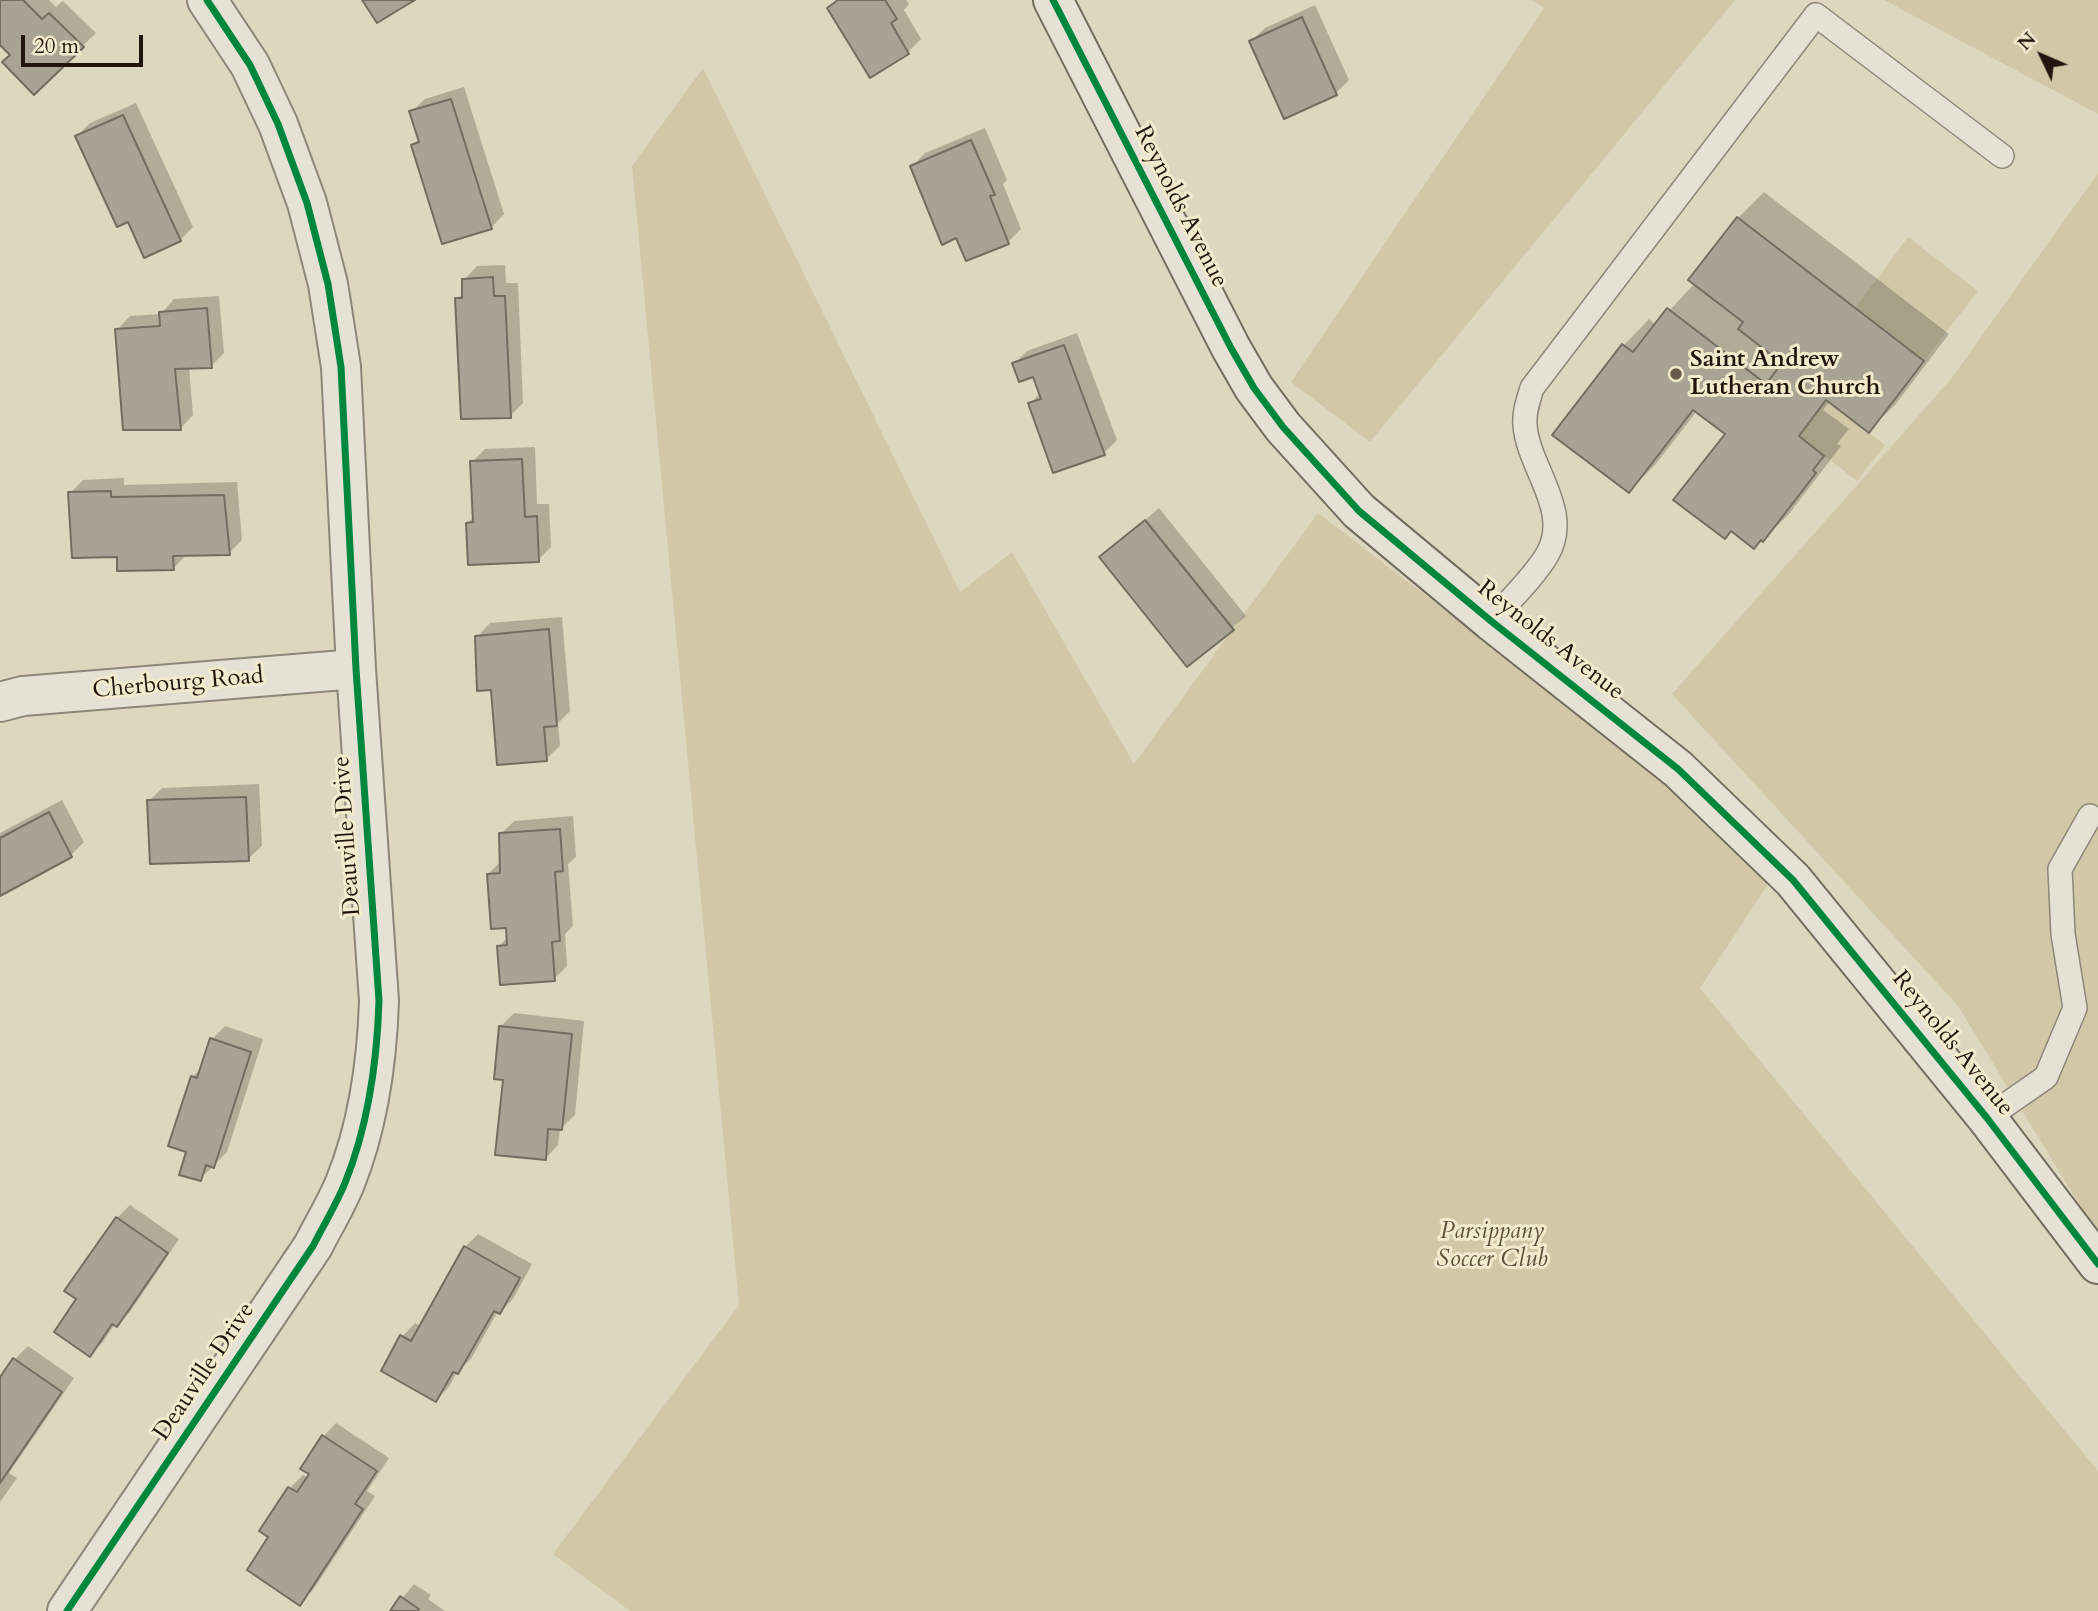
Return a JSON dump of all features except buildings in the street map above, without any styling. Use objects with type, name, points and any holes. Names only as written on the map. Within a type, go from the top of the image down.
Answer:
[{"type":"street","name":"Deauville Drive","points":[[76,1608],[313,1246],[344,1184],[362,1131],[377,1048],[379,1002],[356,669],[341,367],[328,284],[307,203],[278,124],[250,65],[207,0]]},
{"type":"street","name":"Reynolds Avenue","points":[[1053,0],[1231,348],[1254,388],[1283,427],[1359,511],[1491,621],[1678,769],[1793,880],[1987,1118],[2098,1264]]},
{"type":"street","name":"Cherbourg Road","points":[[0,702],[23,696],[356,669]]},
{"type":"lane","points":[[1491,621],[1548,555],[1556,524],[1553,506],[1529,445],[1525,426],[1526,407],[1532,388],[1816,15],[2002,156]]},
{"type":"lane","points":[[1987,1118],[2046,1077],[2075,1008],[2063,934],[2060,869],[2090,816]]},
{"type":"green space","points":[[1531,0],[1735,0],[1370,442],[1291,382],[1544,8]]},
{"type":"green space","points":[[1884,0],[2098,0],[2098,114]]},
{"type":"green space","name":"Parsippany Soccer Club","points":[[703,68],[960,592],[1012,552],[1134,764],[1318,513],[1590,721],[1682,796],[1769,883],[1700,988],[2098,1471],[2098,1611],[630,1611],[553,1554],[739,1305],[632,166]]},
{"type":"green space","points":[[2098,173],[2098,1235],[1958,1006],[1672,694],[1951,379]]},
{"type":"green space","points":[[1908,237],[1978,291],[1924,361],[1855,308]]},
{"type":"green space","points":[[1826,400],[1885,445],[1857,481],[1799,436]]},
{"type":"cycle path","points":[[67,1611],[313,1246],[353,1161],[370,1094],[376,1048],[379,1001],[356,669],[341,367],[328,284],[307,203],[278,124],[250,65],[207,0]]},
{"type":"cycle path","points":[[1053,0],[1231,348],[1254,388],[1283,427],[1359,511],[1491,621],[1678,769],[1793,880],[1987,1118],[2098,1264]]},
{"type":"place","name":"Saint Andrew Lutheran Church","points":[[1676,374]]}]
